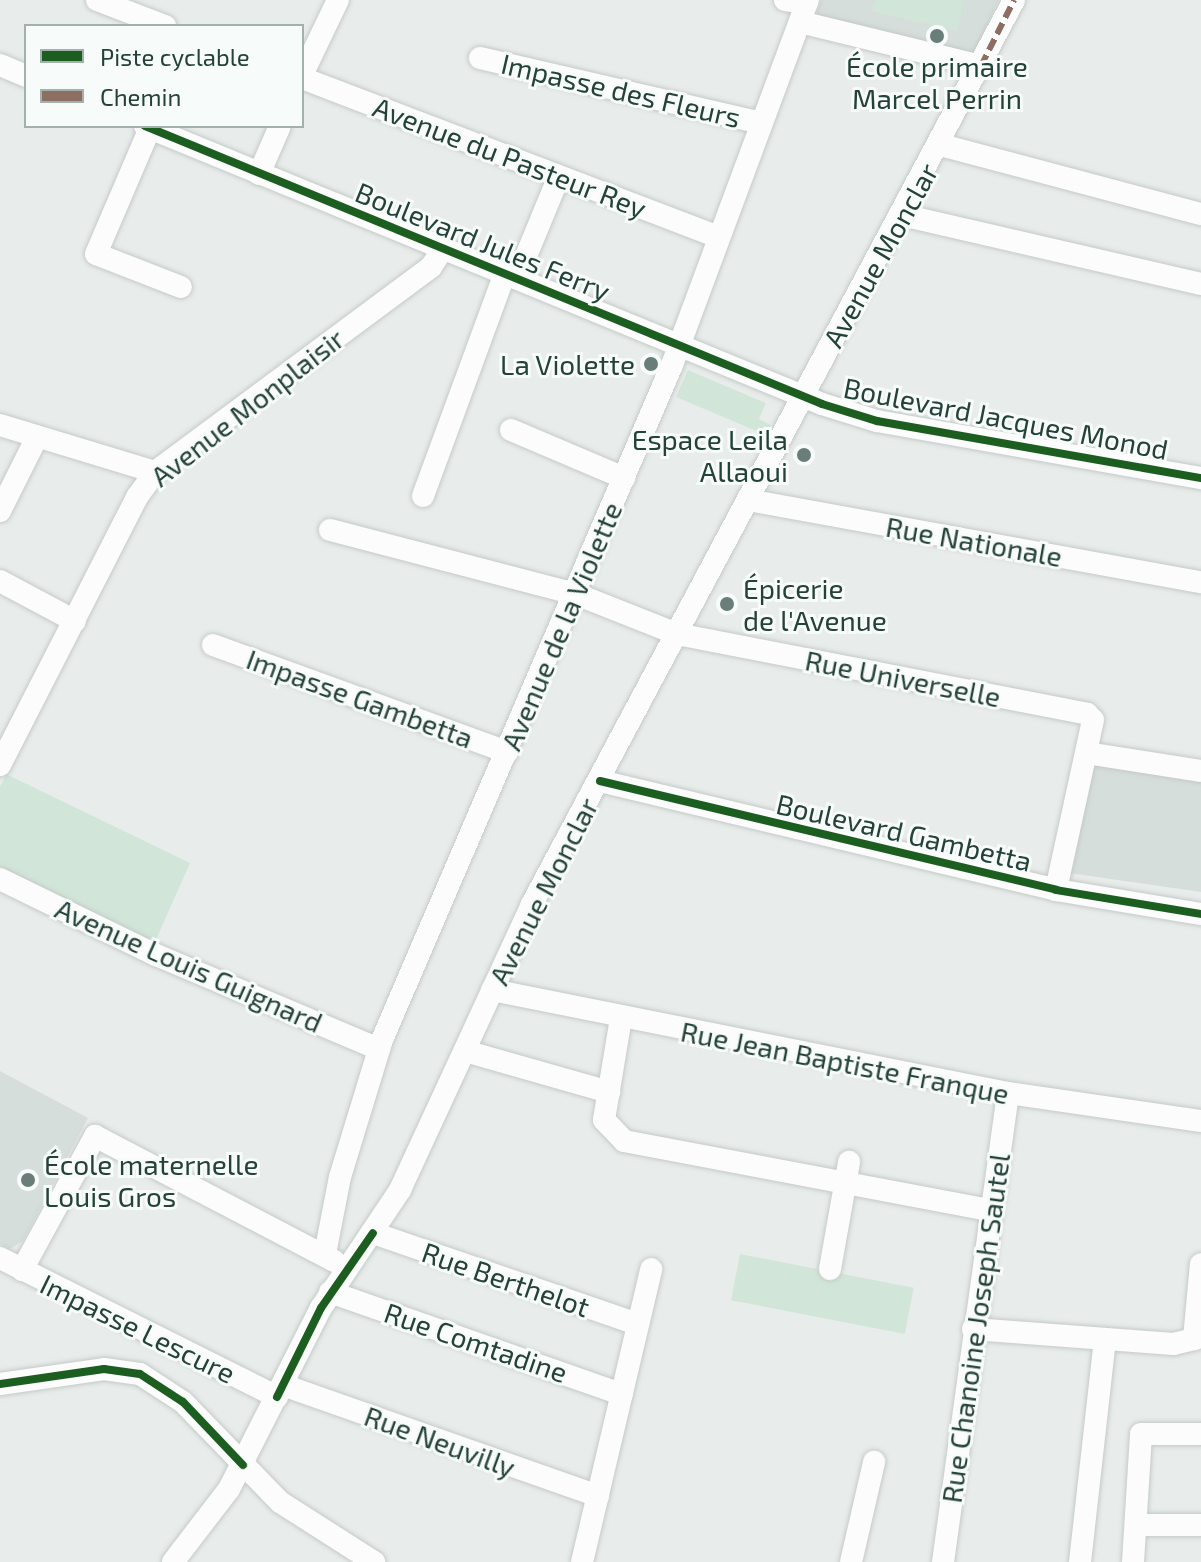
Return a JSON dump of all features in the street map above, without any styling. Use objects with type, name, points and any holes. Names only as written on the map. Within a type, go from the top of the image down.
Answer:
[{"type":"street","points":[[97,0],[160,24]]},
{"type":"street","points":[[304,72],[338,0]]},
{"type":"street","name":"Avenue Monclar","points":[[173,1562],[243,1465],[330,1292],[373,1233],[426,1143],[532,904],[941,145],[1014,0]]},
{"type":"street","points":[[800,6],[981,66]]},
{"type":"street","name":"Avenue de la Violette","points":[[325,1254],[340,1177],[379,1049],[576,594],[680,342],[762,123],[800,6]]},
{"type":"street","name":"Impasse des Fleurs","points":[[480,58],[762,123]]},
{"type":"street","points":[[0,65],[24,75]]},
{"type":"street","name":"Avenue du Pasteur Rey","points":[[304,77],[719,237]]},
{"type":"street","points":[[148,128],[96,254],[181,287]]},
{"type":"street","name":"Boulevard Jules Ferry","points":[[150,128],[442,250],[680,342],[805,395]]},
{"type":"street","points":[[259,174],[279,128]]},
{"type":"street","points":[[941,145],[1201,214]]},
{"type":"street","points":[[423,496],[511,275],[559,176]]},
{"type":"street","points":[[902,215],[1201,284]]},
{"type":"street","name":"Avenue Monplaisir","points":[[3,754],[137,497],[155,472],[431,267],[442,250]]},
{"type":"street","name":"Boulevard Jacques Monod","points":[[805,395],[877,421],[1201,478]]},
{"type":"street","points":[[0,425],[155,472]]},
{"type":"street","points":[[511,430],[624,478]]},
{"type":"street","points":[[0,511],[37,437]]},
{"type":"street","name":"Rue Nationale","points":[[748,500],[1201,582]]},
{"type":"street","points":[[330,530],[576,594],[677,634]]},
{"type":"street","points":[[0,581],[75,621]]},
{"type":"street","name":"Rue Universelle","points":[[677,634],[1087,714],[1093,720],[1056,890]]},
{"type":"street","name":"Impasse Gambetta","points":[[213,645],[507,752]]},
{"type":"street","points":[[1087,753],[1201,771]]},
{"type":"street","name":"Boulevard Gambetta","points":[[600,781],[1056,890],[1201,914]]},
{"type":"street","name":"Avenue Louis Guignard","points":[[0,879],[156,955],[379,1049]]},
{"type":"street","name":"Rue Jean Baptiste Franque","points":[[492,990],[1008,1093],[1201,1121]]},
{"type":"street","points":[[632,1020],[609,1092],[604,1120],[624,1141],[847,1172],[990,1210]]},
{"type":"street","points":[[465,1051],[609,1092]]},
{"type":"street","name":"Rue Chanoine Joseph Sautel","points":[[943,1562],[1008,1093]]},
{"type":"street","points":[[22,1270],[95,1136],[325,1254],[343,1272]]},
{"type":"street","points":[[830,1269],[847,1172]]},
{"type":"street","name":"Rue Berthelot","points":[[373,1233],[638,1324]]},
{"type":"street","name":"Impasse Lescure","points":[[0,1258],[280,1391]]},
{"type":"street","points":[[973,1329],[1173,1344],[1194,1339],[1201,1264]]},
{"type":"street","points":[[582,1562],[651,1269]]},
{"type":"street","name":"Rue Comtadine","points":[[330,1292],[622,1394]]},
{"type":"street","points":[[1080,1562],[1105,1340]]},
{"type":"street","points":[[0,1384],[104,1369],[140,1374],[183,1402],[243,1465],[310,1524],[374,1562]]},
{"type":"street","name":"Rue Neuvilly","points":[[280,1391],[598,1496]]},
{"type":"street","points":[[1133,1562],[1141,1434],[1201,1434]]},
{"type":"street","points":[[851,1562],[874,1462]]},
{"type":"street","points":[[1136,1525],[1201,1525]]},
{"type":"shaded area","name":"École primaire Marcel Perrin","points":[[821,0],[999,0],[972,56],[815,17]]},
{"type":"shaded area","points":[[1091,761],[1201,774],[1201,892],[1069,873]]},
{"type":"shaded area","name":"École maternelle Louis Gros","points":[[0,1071],[88,1118],[23,1241],[10,1249],[0,1244]]},
{"type":"green space","points":[[875,0],[964,0],[957,31],[872,11]]},
{"type":"green space","points":[[688,370],[766,403],[759,419],[771,425],[766,435],[676,397]]},
{"type":"green space","points":[[6,774],[190,863],[155,942],[0,869],[0,787]]},
{"type":"green space","points":[[740,1254],[914,1288],[905,1334],[731,1300]]},
{"type":"marked path","points":[[981,66],[1014,0]]},
{"type":"cycle path","points":[[150,128],[822,404],[877,421],[1201,478]]},
{"type":"cycle path","points":[[600,781],[1056,890],[1201,914]]},
{"type":"cycle path","points":[[277,1397],[321,1308],[373,1233]]},
{"type":"cycle path","points":[[0,1384],[104,1369],[140,1374],[183,1402],[243,1465]]},
{"type":"place","name":"École primaire Marcel Perrin","points":[[937,36]]},
{"type":"place","name":"La Violette","points":[[651,364]]},
{"type":"place","name":"Espace Leila Allaoui","points":[[804,455]]},
{"type":"place","name":"Épicerie de l'Avenue","points":[[727,604]]},
{"type":"place","name":"École maternelle Louis Gros","points":[[28,1180]]}]
